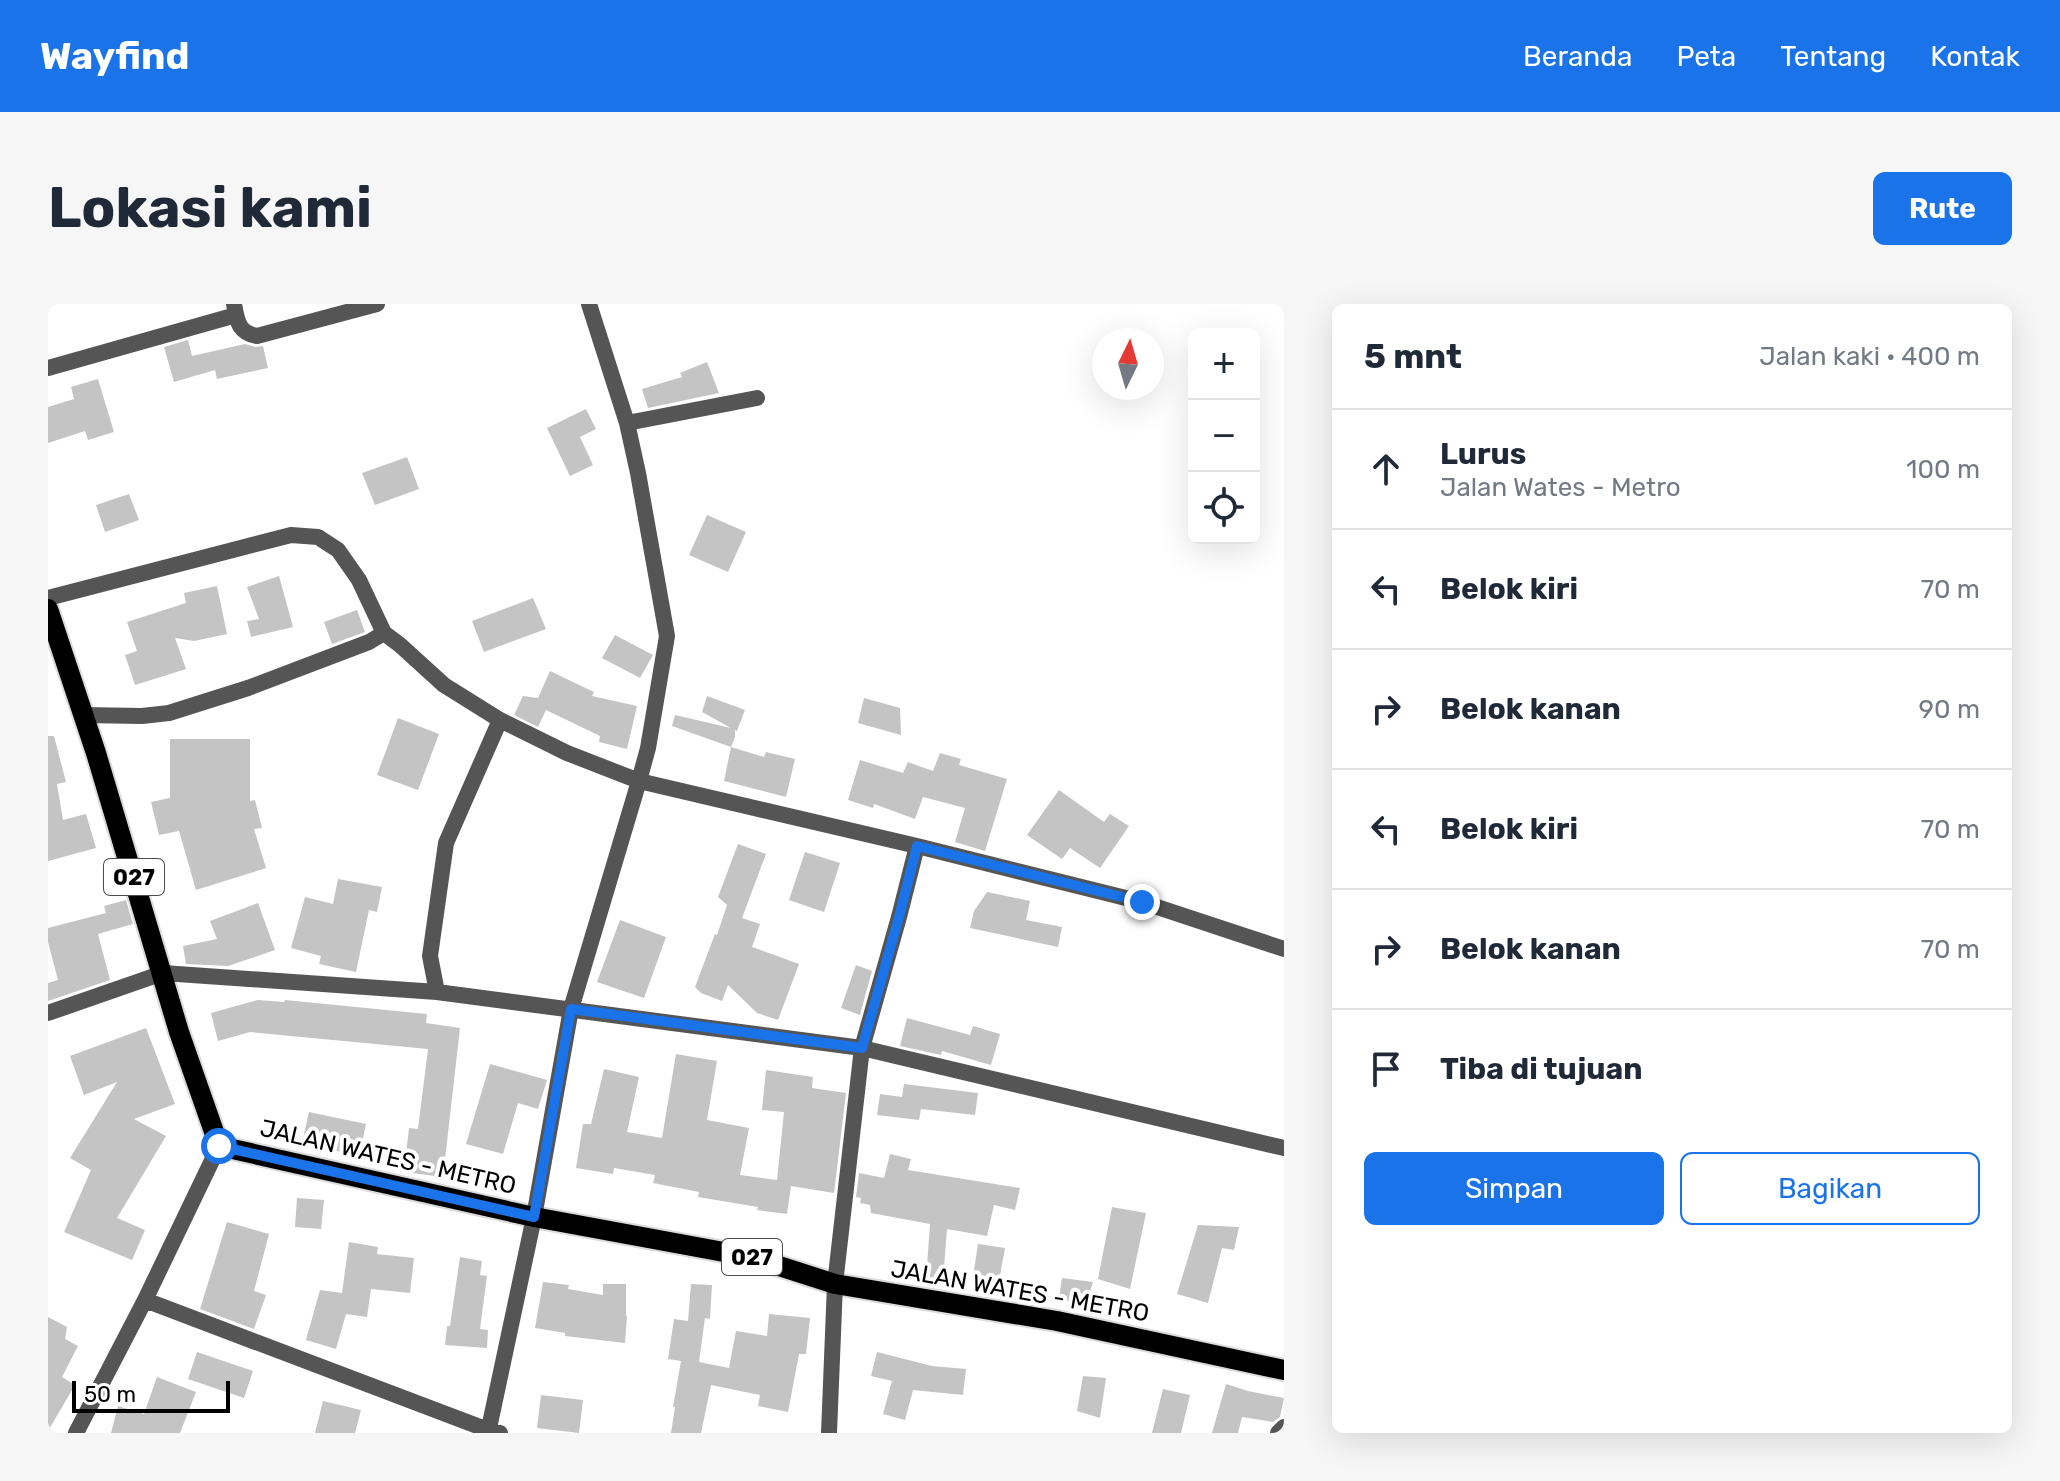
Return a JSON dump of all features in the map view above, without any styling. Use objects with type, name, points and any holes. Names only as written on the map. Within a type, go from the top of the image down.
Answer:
[{"type":"main road","name":"027","points":[[48,609],[179,1032],[219,1146]]},
{"type":"main road","name":"JALAN WATES - METRO","points":[[219,1146],[534,1217],[751,1257],[835,1284],[1057,1321],[1284,1370]]},
{"type":"street","points":[[48,368],[235,310],[241,329],[257,336],[377,304]]},
{"type":"street","points":[[145,1300],[492,1432],[571,1009],[648,748],[667,636],[627,423],[589,304]]},
{"type":"street","points":[[627,423],[757,398]]},
{"type":"street","points":[[48,598],[291,535],[318,537],[338,550],[359,580],[384,633],[444,685],[500,720],[567,753],[639,781],[1142,902],[1284,949]]},
{"type":"street","points":[[83,715],[169,713],[248,688],[369,642],[384,633]]},
{"type":"street","points":[[437,992],[430,956],[446,843],[500,720]]},
{"type":"street","points":[[829,1433],[835,1284],[862,1048],[917,846]]},
{"type":"street","points":[[48,1013],[163,973],[437,992],[862,1048],[1284,1148]]},
{"type":"street","points":[[76,1433],[145,1300],[219,1146]]},
{"type":"street","points":[[1278,1433],[1284,1427]]},
{"type":"building","points":[[188,340],[192,356],[245,344],[263,346],[268,368],[217,379],[215,370],[174,382],[164,347]]},
{"type":"building","points":[[707,362],[719,393],[648,408],[642,389],[682,377],[680,373]]},
{"type":"building","points":[[98,379],[114,432],[88,440],[85,431],[48,443],[48,407],[74,399],[71,387]]},
{"type":"building","points":[[586,409],[596,429],[580,437],[593,465],[570,476],[547,428]]},
{"type":"building","points":[[407,457],[419,489],[375,505],[362,473]]},
{"type":"building","points":[[129,494],[139,520],[105,532],[96,505]]},
{"type":"building","points":[[707,515],[746,532],[728,572],[689,555]]},
{"type":"building","points":[[279,576],[293,627],[251,637],[247,621],[259,619],[247,587]]},
{"type":"building","points":[[217,586],[227,634],[194,641],[175,638],[186,669],[135,685],[125,655],[137,651],[127,622],[186,603],[184,593]]},
{"type":"building","points":[[533,598],[546,629],[484,652],[472,621]]},
{"type":"building","points":[[357,610],[365,632],[332,644],[324,622]]},
{"type":"building","points":[[615,635],[653,655],[640,678],[602,658]]},
{"type":"building","points":[[550,671],[594,692],[592,696],[637,706],[627,749],[599,742],[600,736],[546,710],[538,727],[514,715],[523,696],[538,698]]},
{"type":"building","points":[[707,696],[745,710],[731,747],[672,726],[675,715],[731,728],[702,712]]},
{"type":"building","points":[[864,698],[900,708],[901,735],[858,723]]},
{"type":"building","points":[[398,718],[439,734],[418,790],[377,775]]},
{"type":"building","points":[[48,736],[54,736],[66,782],[57,784],[63,820],[86,814],[96,848],[48,861]]},
{"type":"building","points":[[170,739],[250,739],[250,801],[255,800],[262,828],[254,829],[266,868],[196,890],[179,831],[159,835],[151,802],[170,798]]},
{"type":"building","points":[[731,747],[764,757],[766,752],[795,759],[786,797],[724,781]]},
{"type":"building","points":[[940,753],[961,759],[959,765],[1007,779],[985,851],[955,842],[965,808],[923,797],[915,819],[874,804],[873,808],[848,800],[860,760],[903,773],[908,762],[933,771]]},
{"type":"building","points":[[1059,790],[1104,822],[1110,814],[1129,826],[1100,868],[1070,848],[1062,859],[1027,835]]},
{"type":"building","points":[[738,844],[766,854],[742,918],[760,924],[752,947],[799,964],[778,1020],[757,1013],[728,985],[722,1001],[701,993],[695,987],[727,905],[718,897]]},
{"type":"building","points":[[805,852],[840,863],[824,912],[789,900]]},
{"type":"building","points":[[338,879],[382,887],[377,912],[369,910],[356,972],[319,964],[321,956],[291,948],[305,897],[333,904]]},
{"type":"building","points":[[987,892],[1030,901],[1026,920],[1062,927],[1058,947],[970,928],[974,911]]},
{"type":"building","points":[[126,900],[133,924],[98,934],[110,980],[48,1001],[48,983],[58,980],[48,942],[48,928],[106,913],[104,906]]},
{"type":"building","points":[[258,903],[275,950],[228,966],[186,964],[183,946],[217,939],[210,921]]},
{"type":"building","points":[[620,920],[666,937],[644,998],[597,982]]},
{"type":"building","points":[[856,965],[872,971],[860,1015],[841,1008]]},
{"type":"building","points":[[258,1000],[427,1014],[426,1023],[460,1028],[443,1177],[404,1172],[409,1128],[418,1129],[428,1049],[250,1032],[218,1041],[211,1013]]},
{"type":"building","points":[[907,1018],[970,1035],[973,1026],[1000,1034],[991,1065],[942,1051],[941,1055],[900,1046]]},
{"type":"building","points":[[146,1028],[175,1104],[134,1119],[166,1136],[117,1218],[145,1230],[132,1260],[64,1232],[91,1170],[70,1158],[117,1082],[84,1095],[70,1056]]},
{"type":"building","points":[[676,1054],[717,1061],[707,1120],[749,1128],[740,1175],[777,1180],[784,1112],[762,1110],[766,1070],[813,1077],[812,1088],[846,1093],[834,1193],[791,1186],[787,1214],[698,1197],[699,1192],[653,1183],[655,1175],[614,1168],[613,1174],[576,1168],[583,1124],[591,1124],[604,1069],[639,1077],[627,1132],[662,1138]]},
{"type":"building","points":[[490,1064],[547,1080],[538,1109],[518,1103],[503,1154],[466,1144]]},
{"type":"building","points":[[904,1084],[978,1093],[975,1115],[921,1109],[919,1120],[877,1115],[880,1094],[902,1097]]},
{"type":"building","points":[[309,1112],[366,1124],[359,1156],[302,1143]]},
{"type":"building","points":[[890,1154],[911,1159],[908,1170],[1020,1188],[1015,1210],[994,1205],[987,1236],[947,1229],[943,1281],[926,1280],[930,1224],[871,1213],[870,1205],[860,1203],[861,1198],[856,1197],[859,1173],[884,1178]]},
{"type":"building","points":[[297,1198],[324,1200],[321,1229],[295,1227]]},
{"type":"building","points":[[1112,1207],[1146,1213],[1130,1289],[1098,1279]]},
{"type":"building","points":[[227,1222],[269,1234],[254,1291],[266,1295],[254,1329],[200,1309]]},
{"type":"building","points":[[1198,1225],[1239,1227],[1234,1250],[1222,1248],[1208,1303],[1177,1294]]},
{"type":"building","points":[[349,1242],[378,1247],[377,1254],[414,1258],[410,1293],[371,1289],[367,1317],[346,1314],[336,1349],[306,1340],[320,1290],[342,1293]]},
{"type":"building","points":[[978,1244],[1005,1248],[999,1281],[973,1277]]},
{"type":"building","points":[[460,1257],[482,1261],[480,1275],[487,1276],[480,1329],[488,1330],[487,1348],[445,1345]]},
{"type":"building","points":[[1062,1278],[1093,1282],[1085,1307],[1059,1298]]},
{"type":"building","points":[[543,1282],[569,1285],[568,1289],[603,1295],[603,1284],[626,1284],[625,1343],[565,1336],[565,1333],[535,1328]]},
{"type":"building","points":[[691,1284],[712,1285],[710,1319],[705,1318],[699,1362],[729,1368],[736,1331],[767,1336],[769,1314],[810,1318],[806,1354],[799,1354],[788,1412],[758,1406],[760,1395],[711,1385],[701,1433],[671,1433],[681,1361],[668,1359],[674,1319],[688,1321]]},
{"type":"building","points":[[48,1317],[67,1327],[65,1339],[78,1346],[62,1377],[75,1385],[48,1431]]},
{"type":"building","points":[[197,1352],[253,1371],[244,1398],[188,1379]]},
{"type":"building","points":[[877,1352],[932,1366],[966,1369],[963,1395],[913,1390],[905,1420],[883,1414],[892,1381],[871,1376]]},
{"type":"building","points":[[1083,1376],[1106,1378],[1100,1418],[1077,1411]]},
{"type":"building","points":[[157,1377],[196,1392],[180,1433],[111,1433],[118,1406],[144,1414]]},
{"type":"building","points":[[1226,1384],[1284,1398],[1280,1417],[1273,1422],[1242,1417],[1238,1433],[1212,1433]]},
{"type":"building","points":[[1163,1389],[1190,1395],[1181,1433],[1152,1433]]},
{"type":"building","points":[[541,1395],[583,1400],[579,1433],[537,1428]]},
{"type":"building","points":[[323,1401],[361,1410],[355,1433],[315,1433]]},
{"type":"route","points":[[219,1146],[534,1217],[571,1009],[862,1048],[917,846],[1142,902]]}]
